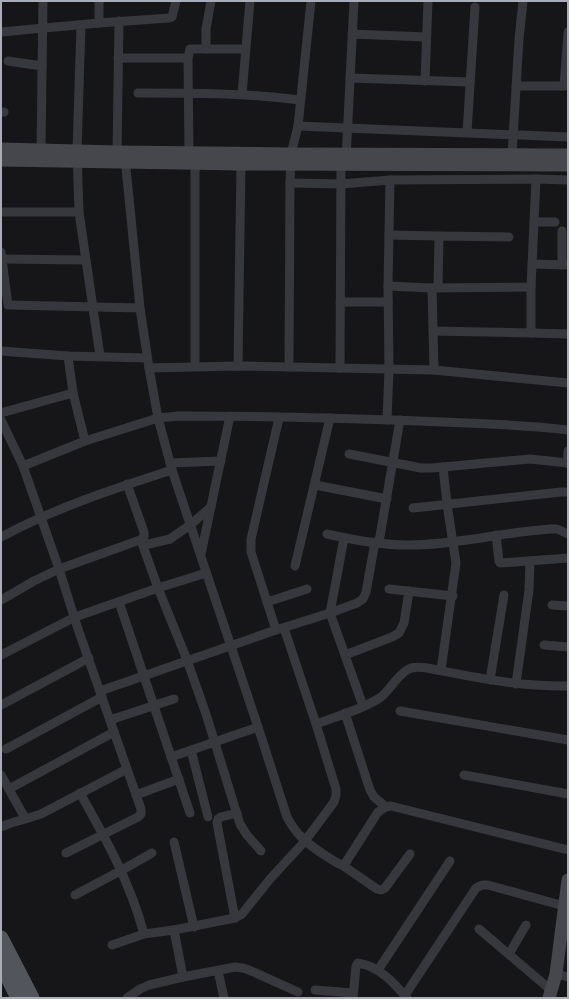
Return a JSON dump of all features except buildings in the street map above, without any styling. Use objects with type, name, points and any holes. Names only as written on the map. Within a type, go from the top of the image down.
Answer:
[{"type":"main road","points":[[1,938],[32,998]]},
{"type":"main road","points":[[1,964],[18,998]]},
{"type":"street","points":[[41,149],[43,1]]},
{"type":"street","points":[[99,1],[99,23]]},
{"type":"street","points":[[1,32],[172,17],[176,1]]},
{"type":"street","points":[[206,49],[206,28],[211,1]]},
{"type":"street","points":[[242,94],[250,1]]},
{"type":"street","points":[[289,367],[291,159],[298,126],[311,1]]},
{"type":"street","points":[[340,368],[341,184],[348,128],[354,1]]},
{"type":"street","points":[[425,81],[428,1]]},
{"type":"street","points":[[512,154],[519,32],[523,1]]},
{"type":"street","points":[[467,132],[475,7]]},
{"type":"street","points":[[119,21],[118,58],[122,155],[140,308],[158,418],[171,466],[190,525],[287,817],[295,831],[305,841],[377,889],[381,890],[385,888],[410,854]]},
{"type":"street","points":[[81,24],[77,156],[79,212],[100,356]]},
{"type":"street","points":[[516,86],[566,86],[568,32]]},
{"type":"street","points":[[352,34],[426,37]]},
{"type":"street","points":[[195,366],[193,156],[188,93],[188,58],[190,49],[245,50]]},
{"type":"street","points":[[118,58],[188,58]]},
{"type":"street","points":[[8,61],[42,66]]},
{"type":"street","points":[[350,78],[470,82]]},
{"type":"street","points":[[138,93],[242,94],[300,100]]},
{"type":"street","points":[[298,126],[568,137]]},
{"type":"street","points":[[1,149],[41,149],[77,156]]},
{"type":"street","points":[[1,160],[122,155],[291,159],[383,164],[463,160],[512,154],[568,155]]},
{"type":"street","points":[[193,156],[241,164],[291,159]]},
{"type":"street","points":[[344,161],[463,160],[568,165]]},
{"type":"street","points":[[238,366],[241,164]]},
{"type":"street","points":[[383,164],[386,181],[389,235],[389,369],[387,420]]},
{"type":"street","points":[[531,332],[531,287],[536,179]]},
{"type":"street","points":[[290,183],[341,184],[386,181],[568,180]]},
{"type":"street","points":[[1,212],[79,212]]},
{"type":"street","points":[[534,222],[555,222]]},
{"type":"street","points":[[532,264],[565,265],[562,231]]},
{"type":"street","points":[[389,235],[509,237]]},
{"type":"street","points":[[434,370],[433,332],[439,236]]},
{"type":"street","points":[[86,260],[2,255],[5,305],[140,308]]},
{"type":"street","points":[[388,286],[435,288],[531,287]]},
{"type":"street","points":[[340,302],[388,302]]},
{"type":"street","points":[[433,332],[531,332],[568,334]]},
{"type":"street","points":[[1,351],[68,356],[100,356],[148,363],[195,366],[434,370],[568,383]]},
{"type":"street","points":[[68,356],[73,392],[85,441]]},
{"type":"street","points":[[1,414],[73,392]]},
{"type":"street","points":[[23,466],[85,441],[158,418],[179,416],[400,420],[526,425],[568,430]]},
{"type":"street","points":[[200,555],[230,416]]},
{"type":"street","points":[[112,945],[144,934],[194,927],[235,918],[242,914],[270,879],[305,841],[334,802],[336,789],[316,724],[280,629],[267,602],[251,552],[251,539],[279,418]]},
{"type":"street","points":[[295,566],[330,418]]},
{"type":"street","points":[[1,420],[23,466],[42,517],[136,795],[141,814],[138,817],[66,853]]},
{"type":"street","points":[[6,749],[101,694],[187,660],[330,613],[357,603],[363,599],[366,592],[387,499],[400,420]]},
{"type":"street","points":[[349,454],[421,468],[530,459],[567,463],[568,451]]},
{"type":"street","points":[[2,533],[171,466],[221,461]]},
{"type":"street","points":[[441,670],[456,563],[447,504],[444,467]]},
{"type":"street","points":[[1,600],[34,581],[60,569],[140,540],[144,537],[144,532],[127,484]]},
{"type":"street","points":[[315,485],[387,499]]},
{"type":"street","points":[[413,508],[568,492]]},
{"type":"street","points":[[211,507],[190,525],[170,539],[146,545],[158,588],[187,660],[216,741],[243,831],[261,851]]},
{"type":"street","points":[[327,534],[344,538],[410,545],[551,529],[557,529],[568,534]]},
{"type":"street","points":[[496,535],[500,563],[568,558]]},
{"type":"street","points":[[344,538],[330,613],[363,706]]},
{"type":"street","points":[[516,684],[528,596],[530,561]]},
{"type":"street","points":[[1,655],[75,617],[206,572]]},
{"type":"street","points":[[267,602],[307,589]]},
{"type":"street","points":[[389,589],[452,596]]},
{"type":"street","points":[[345,655],[399,633],[404,624],[409,591]]},
{"type":"street","points":[[490,680],[504,595]]},
{"type":"street","points":[[119,602],[190,813]]},
{"type":"street","points":[[552,605],[568,606]]},
{"type":"street","points":[[544,645],[568,647]]},
{"type":"street","points":[[1,705],[89,658]]},
{"type":"street","points":[[316,724],[380,698],[407,669],[416,667],[441,670],[516,684],[568,686]]},
{"type":"street","points":[[110,720],[174,699]]},
{"type":"street","points":[[400,711],[568,740]]},
{"type":"street","points":[[345,713],[370,790],[374,797],[386,807]]},
{"type":"street","points":[[171,757],[258,727]]},
{"type":"street","points":[[9,789],[114,732]]},
{"type":"street","points":[[191,750],[208,817]]},
{"type":"street","points":[[1,827],[11,822],[40,814],[127,769]]},
{"type":"street","points":[[1,775],[25,818]]},
{"type":"street","points":[[464,775],[568,794]]},
{"type":"street","points":[[136,795],[179,779]]},
{"type":"street","points":[[80,792],[122,870],[131,891],[144,934]]},
{"type":"street","points":[[342,865],[346,862],[378,812],[391,806],[568,850]]},
{"type":"street","points":[[235,918],[217,823],[218,819],[221,817],[237,813]]},
{"type":"street","points":[[174,842],[194,927]]},
{"type":"street","points":[[74,894],[152,853]]},
{"type":"street","points":[[378,970],[450,861]]},
{"type":"street","points":[[479,929],[509,954],[550,994],[562,975],[564,906],[568,880]]},
{"type":"street","points":[[315,990],[353,996],[356,966],[358,963],[385,974],[406,997],[476,888],[482,884],[564,906]]},
{"type":"street","points":[[509,954],[526,925]]},
{"type":"street","points":[[174,930],[183,977]]},
{"type":"street","points":[[127,998],[149,985],[218,970],[235,968],[243,968],[298,992]]},
{"type":"street","points":[[218,970],[224,998]]}]
